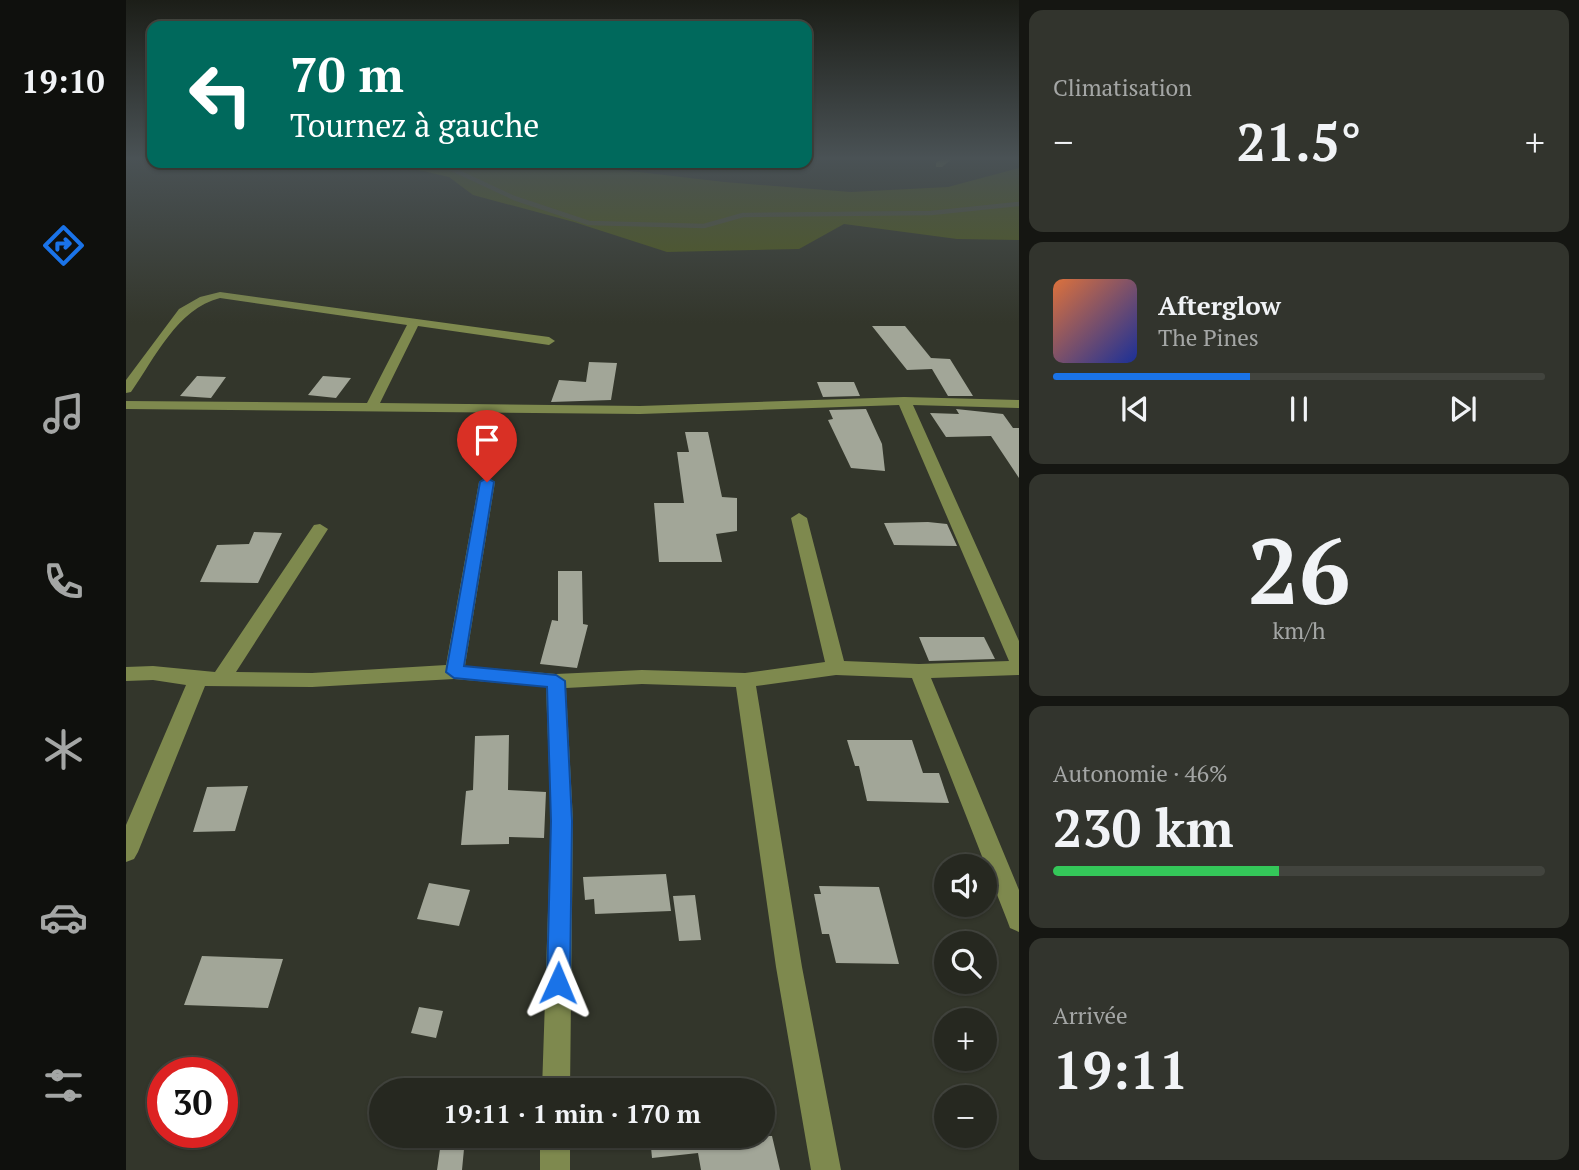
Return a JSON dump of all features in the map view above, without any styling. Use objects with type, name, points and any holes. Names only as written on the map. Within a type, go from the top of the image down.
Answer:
[{"type":"street","points":[[126,389],[183,311],[204,299],[220,295],[549,341]]},
{"type":"street","points":[[372,405],[414,322]]},
{"type":"street","points":[[904,401],[1019,662]]},
{"type":"street","points":[[126,405],[372,405],[640,410],[904,401],[1019,404]]},
{"type":"street","points":[[454,672],[487,482]]},
{"type":"street","points":[[799,518],[836,668]]},
{"type":"street","points":[[221,679],[320,529]]},
{"type":"street","points":[[126,674],[153,673],[198,679],[312,680],[454,672],[556,681],[642,677],[745,680],[836,668],[919,671],[1019,668]]},
{"type":"street","points":[[919,671],[1019,920]]},
{"type":"street","points":[[126,852],[198,679]]},
{"type":"street","points":[[745,680],[787,954],[826,1170]]},
{"type":"street","points":[[556,681],[562,821],[556,1078]]},
{"type":"street","points":[[555,1148],[555,1170]]},
{"type":"green space","points":[[543,214],[1019,214],[1019,240],[957,239],[844,224],[799,249],[667,252]]},
{"type":"building","points":[[872,326],[905,326],[931,358],[950,359],[973,396],[948,396],[932,369],[907,370]]},
{"type":"building","points":[[589,362],[617,363],[611,400],[551,402],[559,380],[586,382]]},
{"type":"building","points":[[197,376],[226,377],[211,398],[180,396]]},
{"type":"building","points":[[323,376],[351,378],[336,398],[308,395]]},
{"type":"building","points":[[817,382],[854,382],[860,396],[823,397]]},
{"type":"building","points":[[866,409],[882,444],[885,471],[851,468],[828,420],[833,419],[829,410]]},
{"type":"building","points":[[956,409],[1003,414],[1013,428],[1019,428],[1019,478],[991,436],[946,437],[930,413],[959,414]]},
{"type":"building","points":[[685,432],[708,432],[722,497],[737,498],[737,531],[716,534],[722,562],[659,562],[654,503],[684,503],[677,452],[689,452]]},
{"type":"building","points":[[884,523],[947,524],[957,546],[894,545]]},
{"type":"building","points":[[254,532],[282,533],[258,583],[200,582],[217,545],[249,544]]},
{"type":"building","points":[[558,571],[582,571],[583,624],[588,625],[577,668],[540,664],[552,620],[558,621]]},
{"type":"building","points":[[919,637],[984,637],[995,659],[929,661]]},
{"type":"building","points":[[509,735],[508,790],[546,792],[544,838],[509,837],[509,844],[461,845],[466,791],[473,790],[475,736]]},
{"type":"building","points":[[847,740],[912,740],[923,773],[939,773],[949,803],[867,801],[859,766],[855,766]]},
{"type":"building","points":[[248,786],[235,831],[193,832],[207,787]]},
{"type":"building","points":[[666,874],[671,911],[595,914],[594,899],[585,900],[583,877]]},
{"type":"building","points":[[429,883],[470,890],[459,926],[417,919]]},
{"type":"building","points":[[819,886],[879,887],[899,964],[836,963],[829,934],[822,934],[814,894],[821,894]]},
{"type":"building","points":[[695,895],[701,940],[679,941],[673,896]]},
{"type":"building","points":[[202,956],[283,959],[268,1008],[184,1005]]},
{"type":"building","points":[[419,1007],[443,1011],[436,1038],[411,1033]]},
{"type":"building","points":[[651,1148],[775,1148],[780,1170],[701,1170],[698,1153],[652,1158]]},
{"type":"building","points":[[440,1149],[464,1149],[462,1170],[437,1170]]},
{"type":"waterway","points":[[561,214],[589,223],[704,226],[743,215],[875,214]]},
{"type":"route","points":[[487,482],[454,672],[556,681],[562,821],[558,983]]}]
